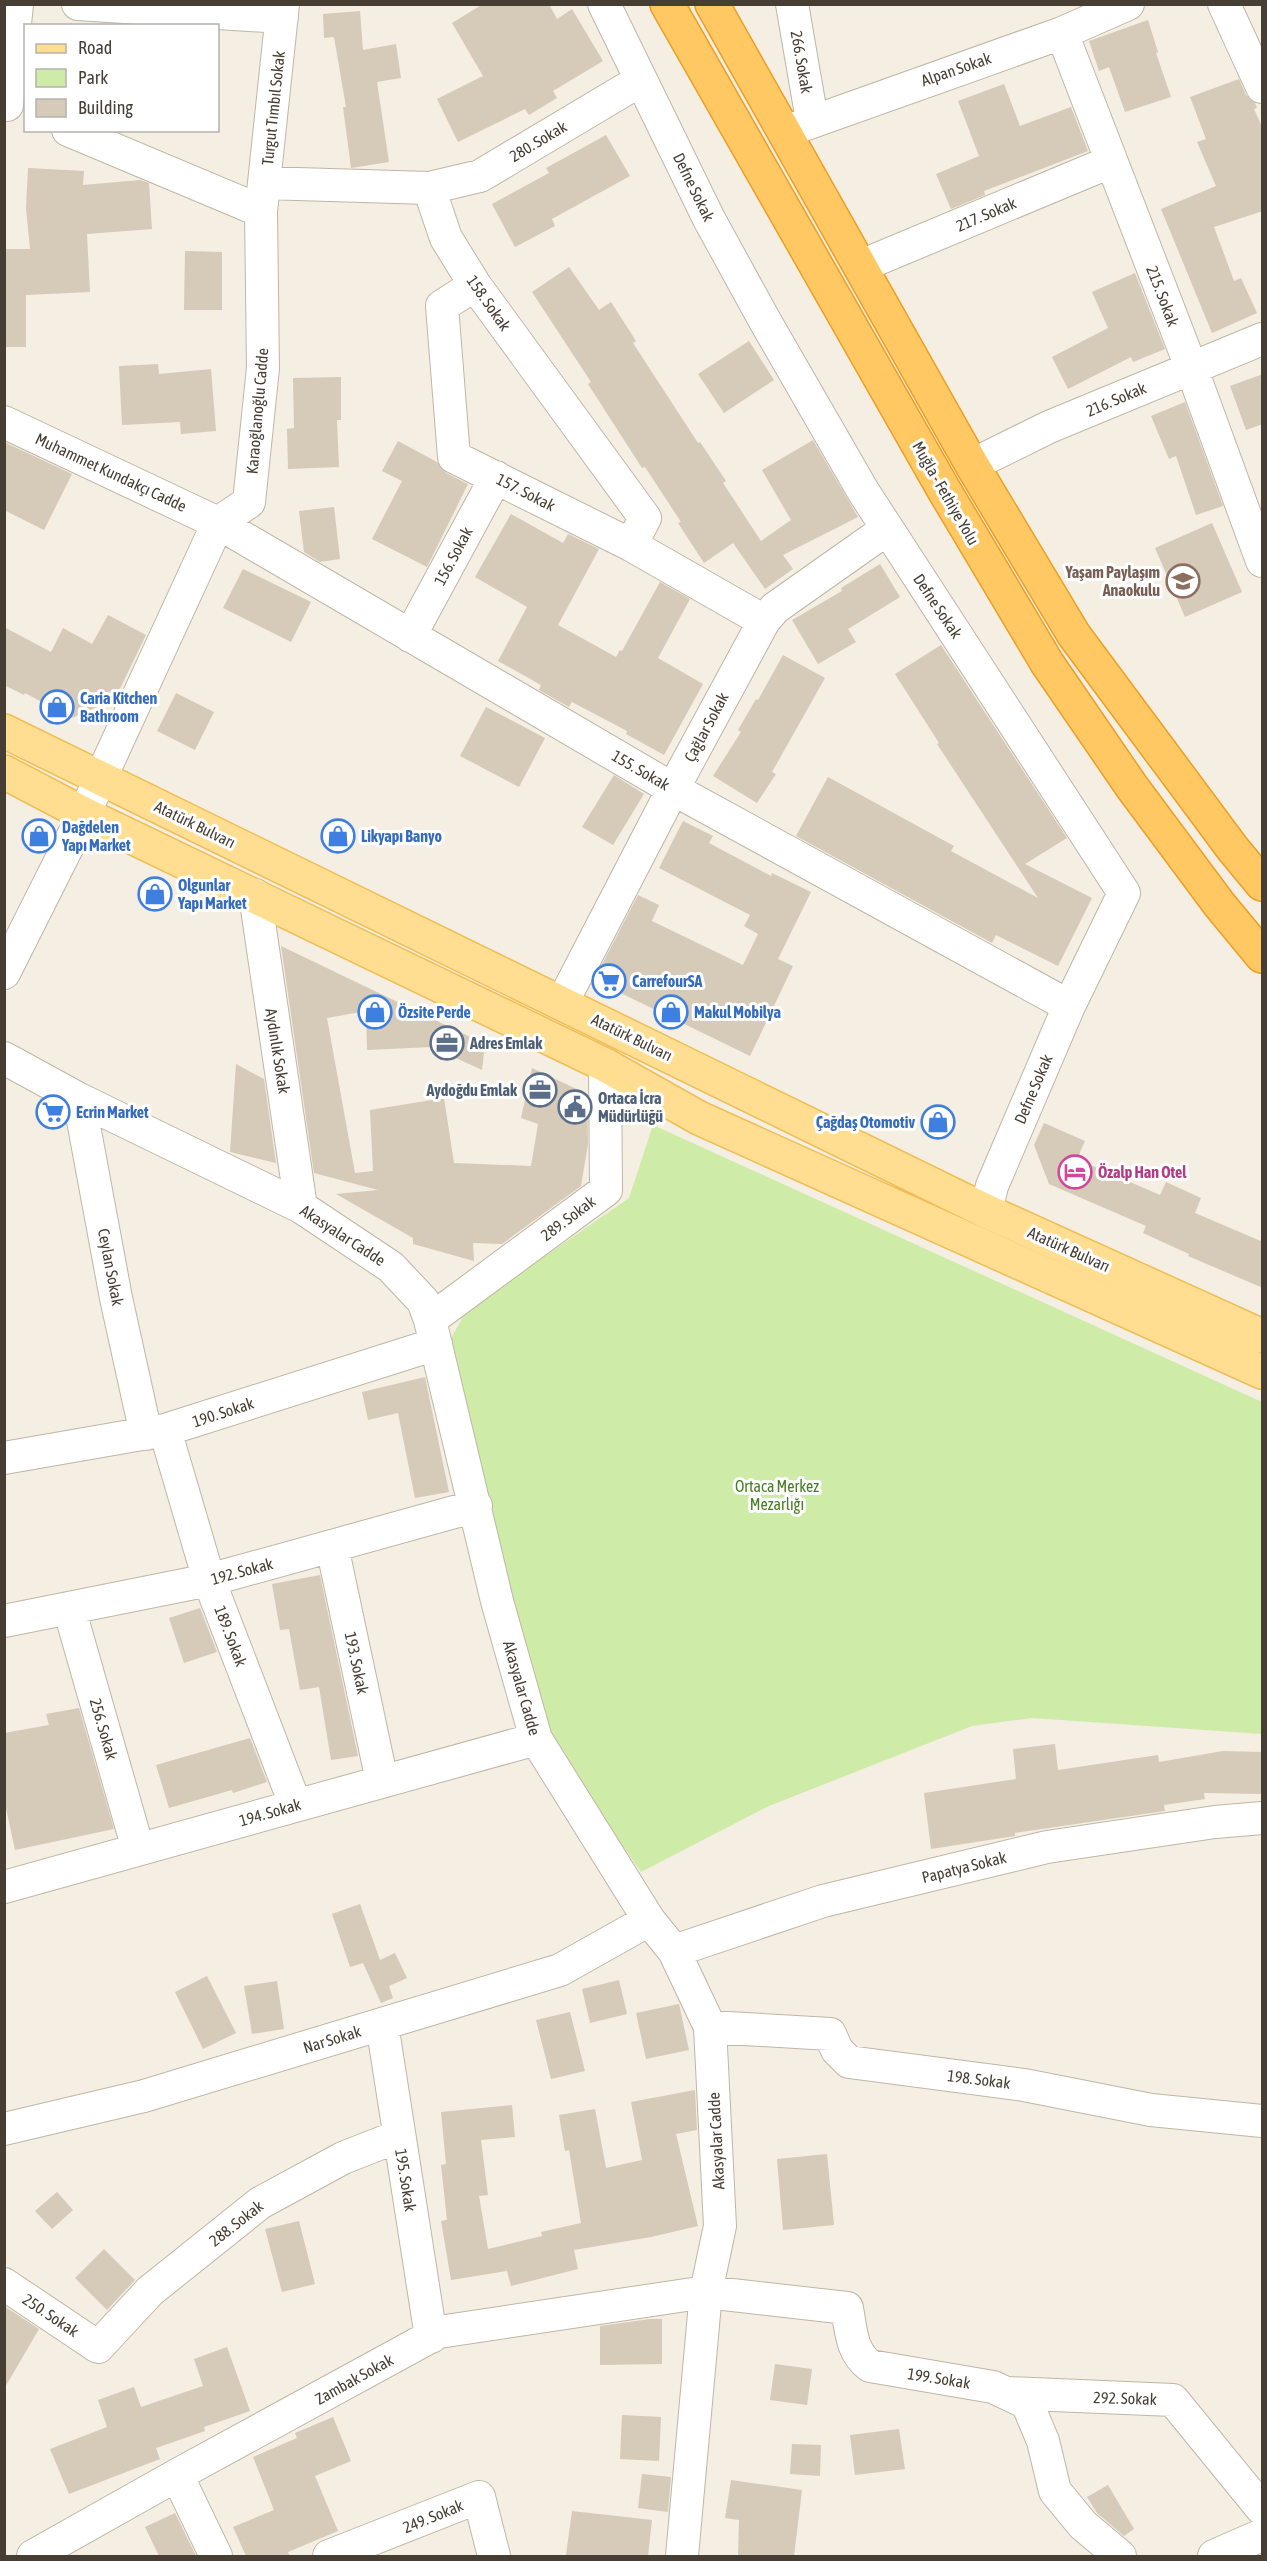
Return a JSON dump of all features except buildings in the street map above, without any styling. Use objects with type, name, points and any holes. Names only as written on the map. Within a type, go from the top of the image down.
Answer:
[{"type":"highway","name":"Muğla - Fethiye Yolu","points":[[667,4],[944,490],[1047,663],[1132,787],[1219,904],[1263,956]]},
{"type":"highway","points":[[712,4],[798,126],[861,266],[972,465],[1074,635],[1233,849],[1263,884]]},
{"type":"main road","name":"Atatürk Bulvarı","points":[[4,731],[986,1211],[1263,1336]]},
{"type":"main road","name":"Atatürk Bulvarı","points":[[4,772],[84,814],[605,1065],[699,1118],[1263,1372]]},
{"type":"street","points":[[12,107],[17,4]]},
{"type":"street","name":"Defne Sokak","points":[[604,4],[709,219],[765,321],[887,529],[1124,893],[1069,1006],[992,1186],[986,1211]]},
{"type":"street","name":"266. Sokak","points":[[792,4],[798,126]]},
{"type":"street","name":"Alpan Sokak","points":[[798,126],[1062,33],[1128,4]]},
{"type":"street","points":[[1224,4],[1263,87]]},
{"type":"street","points":[[88,5],[283,11]]},
{"type":"street","name":"Turgut Tımbıl Sokak","points":[[263,197],[283,11]]},
{"type":"street","name":"215. Sokak","points":[[1062,33],[1263,561]]},
{"type":"street","name":"280. Sokak","points":[[429,188],[480,176],[641,80]]},
{"type":"street","points":[[74,132],[263,197],[429,188]]},
{"type":"street","name":"217. Sokak","points":[[861,266],[1110,162]]},
{"type":"street","name":"158. Sokak","points":[[429,188],[446,238],[475,285],[645,518],[631,545]]},
{"type":"street","name":"Karaoğlanoğlu Cadde","points":[[218,523],[249,502],[263,368],[263,197]]},
{"type":"street","name":"157. Sokak","points":[[475,285],[441,306],[454,457],[631,545],[764,621]]},
{"type":"street","name":"216. Sokak","points":[[972,465],[1048,427],[1263,339]]},
{"type":"street","name":"Muhammet Kundakçı Cadde","points":[[4,422],[218,523]]},
{"type":"street","name":"156. Sokak","points":[[410,636],[496,477]]},
{"type":"street","points":[[4,974],[13,937],[84,814],[218,523]]},
{"type":"street","name":"155. Sokak","points":[[218,523],[673,789],[1069,1006]]},
{"type":"street","name":"Çağlar Sokak","points":[[562,1003],[673,789],[764,621],[776,608],[887,529]]},
{"type":"street","name":"Aydınlık Sokak","points":[[255,896],[301,1207]]},
{"type":"street","name":"Akasyalar Cadde","points":[[4,1058],[79,1099],[301,1207],[391,1268],[423,1301],[433,1332],[497,1600],[536,1739],[649,1920],[674,1951],[710,2027],[720,2226],[706,2292],[682,2556]]},
{"type":"street","name":"289. Sokak","points":[[433,1332],[606,1190],[605,1065]]},
{"type":"street","name":"Ceylan Sokak","points":[[79,1099],[116,1298],[156,1432]]},
{"type":"street","name":"190. Sokak","points":[[4,1458],[156,1432],[433,1332]]},
{"type":"street","name":"189. Sokak","points":[[156,1432],[209,1580],[295,1804]]},
{"type":"street","name":"192. Sokak","points":[[4,1621],[209,1580],[476,1506]]},
{"type":"street","name":"193. Sokak","points":[[332,1546],[382,1781]]},
{"type":"street","name":"256. Sokak","points":[[69,1608],[138,1849]]},
{"type":"street","name":"194. Sokak","points":[[4,1887],[295,1804],[536,1739]]},
{"type":"street","name":"Papatya Sokak","points":[[674,1951],[823,1901],[1047,1847],[1215,1822],[1263,1818]]},
{"type":"street","name":"Nar Sokak","points":[[4,2129],[144,2096],[560,1970],[649,1920]]},
{"type":"street","name":"195. Sokak","points":[[382,2024],[430,2337]]},
{"type":"street","name":"198. Sokak","points":[[710,2027],[830,2034],[837,2050],[849,2062],[1024,2085],[1151,2110],[1263,2121]]},
{"type":"street","name":"288. Sokak","points":[[98,2347],[150,2292],[260,2203],[343,2158],[399,2136]]},
{"type":"street","name":"250. Sokak","points":[[4,2284],[98,2347]]},
{"type":"street","name":"Zambak Sokak","points":[[33,2556],[439,2332],[706,2292]]},
{"type":"street","name":"199. Sokak","points":[[706,2292],[847,2308],[851,2333],[859,2358],[870,2366],[993,2387],[1027,2403],[1043,2441],[1055,2491],[1083,2525],[1120,2556]]},
{"type":"street","name":"292. Sokak","points":[[1008,2393],[1173,2400],[1263,2509]]},
{"type":"street","points":[[177,2475],[216,2556]]},
{"type":"street","name":"249. Sokak","points":[[329,2556],[479,2497],[494,2556]]},
{"type":"street","points":[[1214,2556],[1263,2535]]},
{"type":"green space","name":"Ortaca Merkez Mezarlığı","points":[[653,1125],[1262,1402],[1262,1734],[1032,1718],[972,1726],[769,1806],[641,1872],[548,1739],[439,1359],[467,1310],[629,1198]]},
{"type":"place","name":"Yaşam Paylaşım Anaokulu","points":[[1183,581]]},
{"type":"place","name":"Caria Kitchen Bathroom","points":[[57,707]]},
{"type":"place","name":"Dağdelen Yapı Market","points":[[39,836]]},
{"type":"place","name":"Likyapı Banyo","points":[[338,836]]},
{"type":"place","name":"Olgunlar Yapı Market","points":[[155,894]]},
{"type":"place","name":"CarrefourSA","points":[[609,981]]},
{"type":"place","name":"Özsite Perde","points":[[375,1012]]},
{"type":"place","name":"Makul Mobilya","points":[[671,1012]]},
{"type":"place","name":"Adres Emlak","points":[[447,1043]]},
{"type":"place","name":"Aydoğdu Emlak","points":[[540,1090]]},
{"type":"place","name":"Ortaca İcra Müdürlüğü","points":[[575,1107]]},
{"type":"place","name":"Ecrin Market","points":[[53,1112]]},
{"type":"place","name":"Çağdaş Otomotiv","points":[[938,1122]]},
{"type":"place","name":"Özalp Han Otel","points":[[1075,1172]]}]
